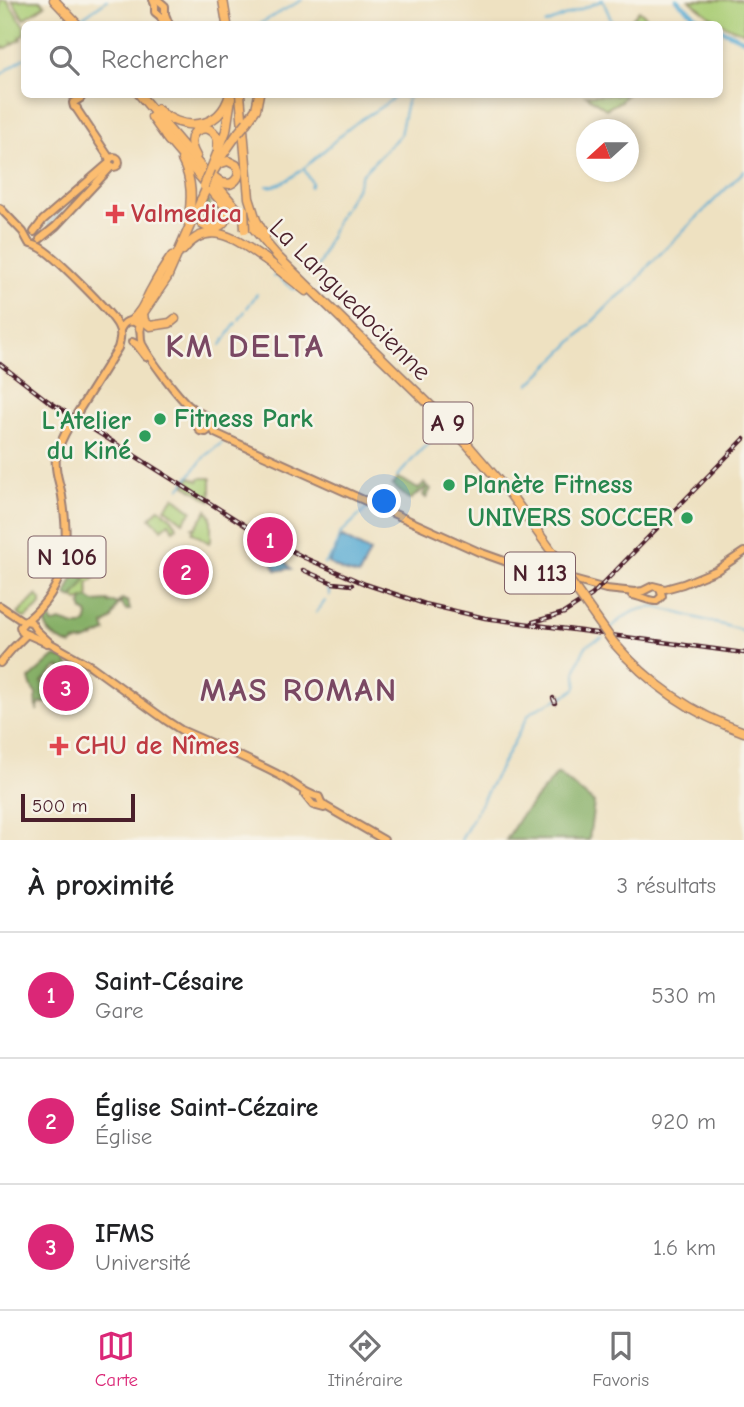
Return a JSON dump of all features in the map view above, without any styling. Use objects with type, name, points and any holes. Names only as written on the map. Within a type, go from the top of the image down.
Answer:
[{"type":"highway","points":[[52,0],[72,21]]},
{"type":"highway","points":[[226,0],[229,21]]},
{"type":"highway","points":[[140,98],[184,162],[191,197],[187,225]]},
{"type":"highway","name":"La Languedocienne","points":[[140,98],[247,227],[467,444],[510,494],[615,642],[676,695],[744,730]]},
{"type":"highway","points":[[141,98],[213,173],[247,227]]},
{"type":"highway","name":"La Languedocienne","points":[[141,98],[254,234],[465,446],[564,570]]},
{"type":"highway","points":[[142,98],[167,117],[181,123],[194,124],[216,116],[229,98]]},
{"type":"highway","points":[[215,157],[226,131],[230,98]]},
{"type":"highway","points":[[239,98],[243,210],[251,245],[319,302]]},
{"type":"highway","points":[[240,98],[251,209],[263,233],[288,267]]},
{"type":"highway","points":[[140,332],[141,313],[173,255],[222,153],[256,110],[259,98]]},
{"type":"highway","points":[[196,156],[191,146],[191,137],[196,131],[205,128],[213,131],[219,143],[213,173]]},
{"type":"highway","points":[[166,136],[224,205],[227,214],[224,223],[212,228],[202,224],[199,216],[201,200]]},
{"type":"highway","points":[[129,322],[141,313],[158,292],[205,187]]},
{"type":"highway","points":[[173,263],[193,240],[214,233],[233,238],[268,261]]},
{"type":"highway","points":[[141,313],[150,326],[167,324],[175,319]]},
{"type":"main road","points":[[162,14],[166,6],[157,2],[155,12],[162,14],[166,21]]},
{"type":"main road","points":[[79,102],[111,161]]},
{"type":"main road","points":[[111,161],[52,230],[38,241],[29,243],[31,234],[43,220],[111,161]]},
{"type":"main road","points":[[63,203],[67,204],[70,210]]},
{"type":"main road","points":[[0,206],[23,232],[39,234],[38,241]]},
{"type":"main road","points":[[38,241],[92,295],[116,323],[122,338],[145,355],[184,405],[201,418],[211,419],[210,429],[203,432],[199,430],[197,426],[201,418]]},
{"type":"main road","points":[[38,241],[76,275],[116,318],[137,324],[144,346],[157,366],[186,404],[201,418]]},
{"type":"main road","points":[[92,295],[116,326],[113,357]]},
{"type":"main road","points":[[116,318],[130,319],[141,313]]},
{"type":"main road","points":[[120,332],[122,325],[129,322]]},
{"type":"main road","name":"N 106","points":[[0,661],[47,602],[58,580],[65,560],[66,526],[56,461],[59,446],[118,348],[120,332]]},
{"type":"main road","points":[[130,342],[140,332]]},
{"type":"main road","name":"N 106","points":[[104,372],[124,343],[130,342]]},
{"type":"main road","points":[[119,350],[132,345],[145,355]]},
{"type":"main road","name":"N 106","points":[[34,626],[66,565],[68,527],[59,463],[62,444],[72,423]]},
{"type":"main road","name":"N 113","points":[[210,429],[489,556],[618,591],[638,592],[649,589]]},
{"type":"main road","name":"N 113","points":[[210,429],[483,557],[599,589],[649,599]]},
{"type":"main road","points":[[666,590],[656,586],[649,589],[647,595],[649,599],[657,601],[666,590],[709,573],[744,553]]},
{"type":"main road","points":[[0,608],[38,639],[91,667],[179,731],[292,784],[315,801],[382,840]]},
{"type":"main road","points":[[25,628],[33,633],[34,626]]},
{"type":"main road","points":[[25,628],[34,626]]},
{"type":"main road","points":[[34,626],[47,641],[91,666],[181,730],[277,773],[315,801]]},
{"type":"green space","points":[[0,0],[7,0],[21,21],[21,39],[0,50]]},
{"type":"green space","points":[[12,0],[40,0],[45,5],[24,19]]},
{"type":"green space","points":[[689,0],[744,0],[744,32],[723,24],[723,21],[717,21]]},
{"type":"green space","points":[[639,10],[651,21],[630,21]]},
{"type":"green space","points":[[590,98],[624,98],[621,101],[606,109]]},
{"type":"green space","points":[[207,199],[212,215],[221,213],[223,222],[211,226],[203,220],[201,211]]},
{"type":"green space","points":[[191,477],[199,481],[199,478],[211,478],[211,501],[185,485]]},
{"type":"green space","points":[[398,479],[418,489],[424,483],[431,489],[426,498],[423,495],[426,487],[410,500],[392,485]]},
{"type":"green space","points":[[174,497],[192,511],[183,522],[165,508]]},
{"type":"green space","points":[[159,508],[177,527],[173,530],[169,523],[162,529],[150,518]]},
{"type":"green space","points":[[207,510],[211,517],[209,543],[192,532],[194,529],[191,527],[195,528]]},
{"type":"green space","points":[[98,564],[99,567],[93,574],[95,577],[89,582],[88,598],[78,601],[73,598],[86,580],[87,573]]},
{"type":"green space","points":[[70,567],[86,580],[73,598],[66,595],[74,576],[69,572]]},
{"type":"green space","points":[[37,595],[41,605],[23,618],[18,614]]},
{"type":"green space","points":[[88,598],[94,602],[108,601],[117,604],[122,599],[128,602],[130,610],[126,610],[121,603],[112,619],[104,625],[106,632],[71,645],[47,629],[45,614],[48,612],[52,624],[60,621],[81,626],[86,623],[87,613],[81,605],[83,599]]},
{"type":"green space","points":[[55,656],[65,659],[78,680],[71,671],[67,675],[60,667],[56,668],[42,682],[49,691],[50,700],[40,703],[37,711],[36,694],[29,679]]},
{"type":"green space","points":[[558,773],[594,803],[589,840],[506,840],[520,817]]},
{"type":"water","points":[[342,537],[370,552],[359,575],[328,563]]},
{"type":"water","points":[[277,552],[291,569],[276,570],[271,559]]},
{"type":"waterway","points":[[79,20],[107,0]]},
{"type":"waterway","points":[[264,21],[302,0]]},
{"type":"waterway","points":[[552,21],[603,0]]},
{"type":"waterway","points":[[677,0],[702,21]]},
{"type":"waterway","points":[[603,1],[612,21]]},
{"type":"waterway","points":[[723,30],[744,40]]},
{"type":"waterway","points":[[0,75],[21,60]]},
{"type":"waterway","points":[[267,186],[288,180],[350,127],[394,98]]},
{"type":"waterway","points":[[313,271],[362,174],[400,135],[409,98]]},
{"type":"waterway","points":[[304,169],[312,183],[310,187]]},
{"type":"waterway","points":[[592,322],[634,284],[649,265],[744,171]]},
{"type":"waterway","points":[[70,203],[94,180]]},
{"type":"waterway","points":[[48,225],[62,211]]},
{"type":"waterway","points":[[273,277],[276,275],[292,289],[297,289]]},
{"type":"waterway","points":[[247,308],[257,294]]},
{"type":"waterway","points":[[239,320],[245,311]]},
{"type":"waterway","points":[[221,345],[236,323]]},
{"type":"waterway","points":[[529,385],[590,324]]},
{"type":"waterway","points":[[397,477],[422,449],[446,430]]},
{"type":"waterway","points":[[180,488],[205,456],[223,442]]},
{"type":"waterway","points":[[324,564],[333,553],[340,534],[369,506]]},
{"type":"waterway","points":[[327,589],[329,596]]},
{"type":"waterway","points":[[316,613],[325,601]]},
{"type":"waterway","points":[[611,628],[631,613],[656,607],[744,632]]},
{"type":"waterway","points":[[461,840],[529,714],[573,691],[577,685],[576,670],[587,645],[602,638]]},
{"type":"railway","points":[[0,364],[48,401],[251,529],[305,558],[365,584],[425,604],[485,618],[744,653]]},
{"type":"railway","points":[[533,622],[564,613],[592,595],[744,439]]},
{"type":"railway","points":[[303,570],[333,583],[352,585]]},
{"type":"railway","points":[[553,698],[555,703]]},
{"type":"place","name":"Valmedica","points":[[115,214]]},
{"type":"place","name":"Fitness Park","points":[[160,419]]},
{"type":"place","name":"L'Atelier du Kiné","points":[[145,436]]},
{"type":"place","name":"Planète Fitness","points":[[449,485]]},
{"type":"place","name":"UNIVERS SOCCER","points":[[687,518]]},
{"type":"place","name":"Saint-Césaire","points":[[270,540]]},
{"type":"place","name":"Église Saint-Cézaire","points":[[186,572]]},
{"type":"place","name":"IFMS","points":[[66,688]]},
{"type":"place","name":"CHU de Nîmes","points":[[59,746]]},
{"type":"district","name":"KM DELTA","points":[[245,346]]},
{"type":"district","name":"MAS ROMAN","points":[[299,690]]}]
